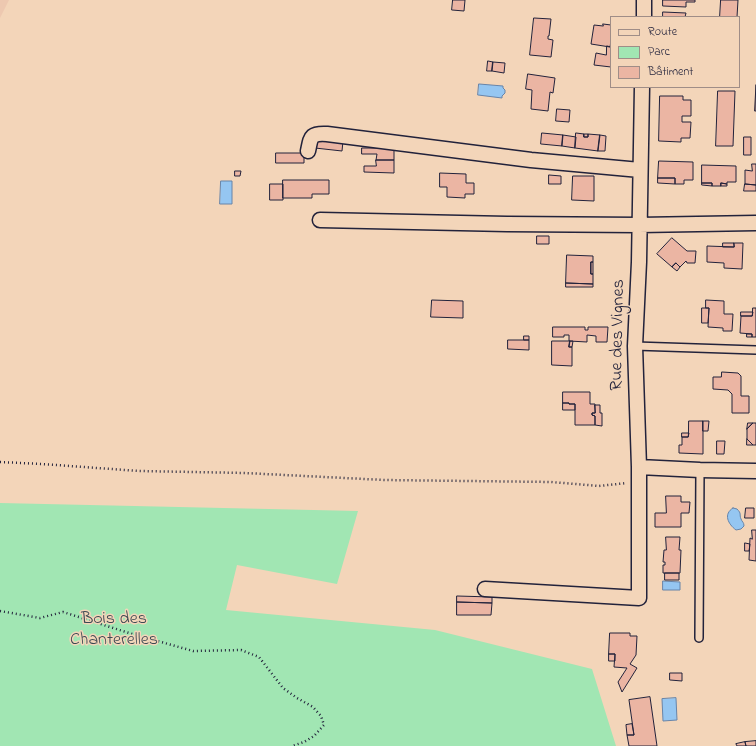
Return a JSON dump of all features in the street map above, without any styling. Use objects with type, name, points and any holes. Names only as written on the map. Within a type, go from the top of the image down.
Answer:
[{"type":"street","points":[[644,0],[644,16]]},
{"type":"street","name":"Rue des Vignes","points":[[485,589],[638,598],[639,467],[635,346],[639,262],[642,88]]},
{"type":"street","points":[[308,151],[313,136],[317,133],[531,160],[640,170]]},
{"type":"street","points":[[320,220],[639,225],[756,223]]},
{"type":"street","points":[[639,467],[756,471]]},
{"type":"lane","points":[[635,346],[756,350]]},
{"type":"lane","points":[[699,638],[700,470]]},
{"type":"path","points":[[0,462],[139,471],[245,472],[384,480],[552,482],[599,486],[639,482]]},
{"type":"path","points":[[0,611],[40,618],[63,612],[193,652],[241,650],[259,657],[283,688],[313,707],[321,716],[324,725],[314,736],[304,742],[292,746]]},
{"type":"shaded area","points":[[0,0],[9,0],[0,18]]},
{"type":"green space","name":"Bois des Chanterelles","points":[[0,503],[358,511],[337,584],[237,565],[226,610],[435,630],[592,669],[616,746],[0,746]]},
{"type":"water","points":[[479,84],[503,86],[505,93],[502,98],[478,95]]},
{"type":"water","points":[[221,181],[232,181],[232,204],[220,204]]},
{"type":"water","points":[[733,508],[737,509],[740,513],[744,525],[741,529],[736,530],[729,522],[727,516]]},
{"type":"water","points":[[663,581],[680,582],[680,590],[663,590]]},
{"type":"water","points":[[676,698],[677,720],[663,721],[662,699]]},
{"type":"building","points":[[453,0],[465,0],[464,11],[452,10]]},
{"type":"building","points":[[663,0],[695,0],[695,2],[686,2],[686,7],[663,6]]},
{"type":"building","points":[[721,0],[738,0],[737,16],[720,16]]},
{"type":"building","points":[[663,12],[686,13],[685,16],[663,16]]},
{"type":"building","points":[[534,18],[551,19],[548,39],[553,40],[551,57],[530,55]]},
{"type":"building","points":[[603,24],[610,25],[610,47],[591,44],[594,25],[603,26]]},
{"type":"building","points":[[607,46],[610,47],[610,67],[594,65],[596,53],[606,55]]},
{"type":"building","points":[[488,61],[493,62],[492,71],[487,71]]},
{"type":"building","points":[[493,62],[505,63],[504,73],[492,71]]},
{"type":"building","points":[[528,74],[555,78],[553,93],[550,92],[548,111],[531,109],[532,90],[526,89]]},
{"type":"building","points":[[756,85],[756,111],[755,111]]},
{"type":"building","points":[[718,91],[735,91],[733,146],[716,146]]},
{"type":"building","points":[[660,96],[683,96],[683,100],[691,100],[691,116],[682,116],[682,122],[691,122],[690,138],[681,138],[681,142],[659,141]]},
{"type":"building","points":[[557,109],[570,110],[569,122],[556,121]]},
{"type":"building","points":[[542,133],[563,135],[562,146],[541,144]]},
{"type":"building","points":[[576,133],[584,134],[584,137],[588,137],[588,134],[600,135],[598,151],[575,148]]},
{"type":"building","points":[[584,134],[588,134],[588,137],[584,137]]},
{"type":"building","points":[[563,135],[576,137],[575,148],[562,146]]},
{"type":"building","points":[[600,135],[606,136],[605,151],[598,151]]},
{"type":"building","points":[[744,137],[751,137],[751,155],[744,155]]},
{"type":"building","points":[[316,138],[343,141],[342,151],[315,148]]},
{"type":"building","points":[[362,148],[394,148],[394,160],[376,160],[377,154],[362,154]]},
{"type":"building","points":[[276,153],[304,153],[304,163],[276,163]]},
{"type":"building","points":[[376,160],[394,160],[394,173],[364,172],[364,166],[376,166]]},
{"type":"building","points":[[659,161],[693,162],[693,180],[684,180],[684,184],[675,184],[675,178],[658,178]]},
{"type":"building","points":[[752,164],[756,164],[756,185],[745,184],[745,170],[752,171]]},
{"type":"building","points":[[702,165],[736,166],[736,182],[727,182],[727,184],[721,183],[721,186],[712,186],[712,183],[702,183]]},
{"type":"building","points":[[235,171],[241,171],[240,176],[235,176]]},
{"type":"building","points":[[440,173],[466,174],[466,183],[474,183],[474,194],[465,194],[465,198],[447,197],[447,187],[440,187]]},
{"type":"building","points":[[549,175],[561,176],[561,184],[549,184]]},
{"type":"building","points":[[573,176],[594,176],[594,201],[572,200]]},
{"type":"building","points":[[658,178],[675,178],[675,184],[658,183]]},
{"type":"building","points":[[283,180],[329,180],[329,194],[312,194],[312,198],[283,198]]},
{"type":"building","points":[[702,183],[712,183],[712,186],[702,185]]},
{"type":"building","points":[[721,183],[727,184],[727,186],[721,186]]},
{"type":"building","points":[[270,184],[283,184],[283,200],[270,200]]},
{"type":"building","points":[[745,184],[756,185],[756,191],[744,191]]},
{"type":"building","points":[[537,236],[549,236],[549,244],[537,244]]},
{"type":"building","points":[[672,238],[687,251],[696,251],[695,263],[687,263],[686,261],[680,267],[676,263],[672,267],[657,254]]},
{"type":"building","points":[[723,243],[734,243],[734,247],[723,247]]},
{"type":"building","points":[[734,243],[743,243],[742,269],[724,268],[724,263],[707,262],[707,246],[734,247]]},
{"type":"building","points":[[567,255],[593,256],[593,262],[591,262],[591,274],[593,274],[593,284],[566,283]]},
{"type":"building","points":[[591,262],[593,262],[593,274],[591,274]]},
{"type":"building","points":[[676,263],[680,267],[677,271],[672,267]]},
{"type":"building","points":[[566,283],[593,284],[593,287],[566,287]]},
{"type":"building","points":[[432,300],[463,301],[463,318],[431,317]]},
{"type":"building","points":[[706,300],[724,301],[724,314],[733,314],[732,331],[723,331],[723,328],[708,327],[709,308],[706,308]]},
{"type":"building","points":[[702,308],[709,308],[708,323],[702,323]]},
{"type":"building","points":[[753,308],[756,308],[756,337],[752,337],[752,334],[740,333],[741,316],[752,316]]},
{"type":"building","points":[[741,312],[753,312],[752,316],[741,316]]},
{"type":"building","points":[[553,327],[585,327],[585,330],[588,330],[588,327],[608,327],[607,342],[596,342],[596,336],[587,335],[587,342],[569,341],[569,335],[564,335],[564,337],[553,337]]},
{"type":"building","points":[[747,334],[752,334],[752,337],[747,337]]},
{"type":"building","points":[[524,336],[529,336],[529,340],[524,340]]},
{"type":"building","points":[[508,340],[529,340],[529,350],[508,349]]},
{"type":"building","points":[[552,341],[570,341],[569,347],[572,347],[572,366],[552,365]]},
{"type":"building","points":[[570,341],[573,341],[572,347],[569,347]]},
{"type":"building","points":[[722,372],[738,373],[741,376],[741,396],[749,396],[749,413],[732,413],[732,394],[728,390],[713,389],[713,377],[721,377]]},
{"type":"building","points":[[563,392],[590,392],[590,404],[595,404],[595,413],[592,413],[592,415],[595,416],[595,425],[575,425],[575,404],[563,403]]},
{"type":"building","points":[[563,403],[575,404],[575,410],[563,410]]},
{"type":"building","points":[[595,405],[600,405],[600,413],[602,413],[602,426],[595,425],[595,416],[592,415],[592,413],[595,413]]},
{"type":"building","points":[[689,421],[703,421],[703,454],[679,453],[679,445],[682,445],[682,437],[688,437]]},
{"type":"building","points":[[703,421],[709,421],[708,431],[703,431]]},
{"type":"building","points":[[748,423],[753,423],[747,429]]},
{"type":"building","points":[[753,423],[756,423],[756,445],[753,445],[747,439],[747,429]]},
{"type":"building","points":[[682,433],[689,433],[688,437],[682,437]]},
{"type":"building","points":[[747,439],[753,445],[747,445]]},
{"type":"building","points":[[717,441],[725,441],[724,454],[717,454]]},
{"type":"building","points":[[666,496],[681,496],[681,502],[690,502],[689,513],[681,513],[681,527],[655,527],[655,513],[666,513]]},
{"type":"building","points":[[746,508],[754,508],[754,518],[745,518]]},
{"type":"building","points":[[752,530],[756,530],[756,561],[749,560]]},
{"type":"building","points":[[666,537],[680,537],[680,573],[663,573],[663,565],[665,565],[665,562],[663,562],[664,550],[666,550]]},
{"type":"building","points":[[745,543],[750,544],[749,551],[745,551]]},
{"type":"building","points":[[665,573],[679,573],[679,580],[665,580]]},
{"type":"building","points":[[457,596],[492,597],[492,603],[457,602]]},
{"type":"building","points":[[457,602],[492,603],[491,615],[457,615]]},
{"type":"building","points":[[610,633],[630,633],[630,636],[637,636],[636,655],[630,664],[637,668],[622,692],[618,682],[627,668],[614,667],[615,654],[609,654]]},
{"type":"building","points":[[609,654],[615,654],[615,661],[609,661]]},
{"type":"building","points":[[670,673],[682,673],[682,681],[670,680]]},
{"type":"building","points":[[650,697],[657,746],[629,746],[627,735],[634,735],[629,700]]},
{"type":"building","points":[[632,724],[634,735],[627,735],[626,725]]},
{"type":"building","points":[[756,741],[756,746],[746,746],[745,742]]},
{"type":"building","points":[[745,742],[746,746],[737,746],[736,744]]}]
